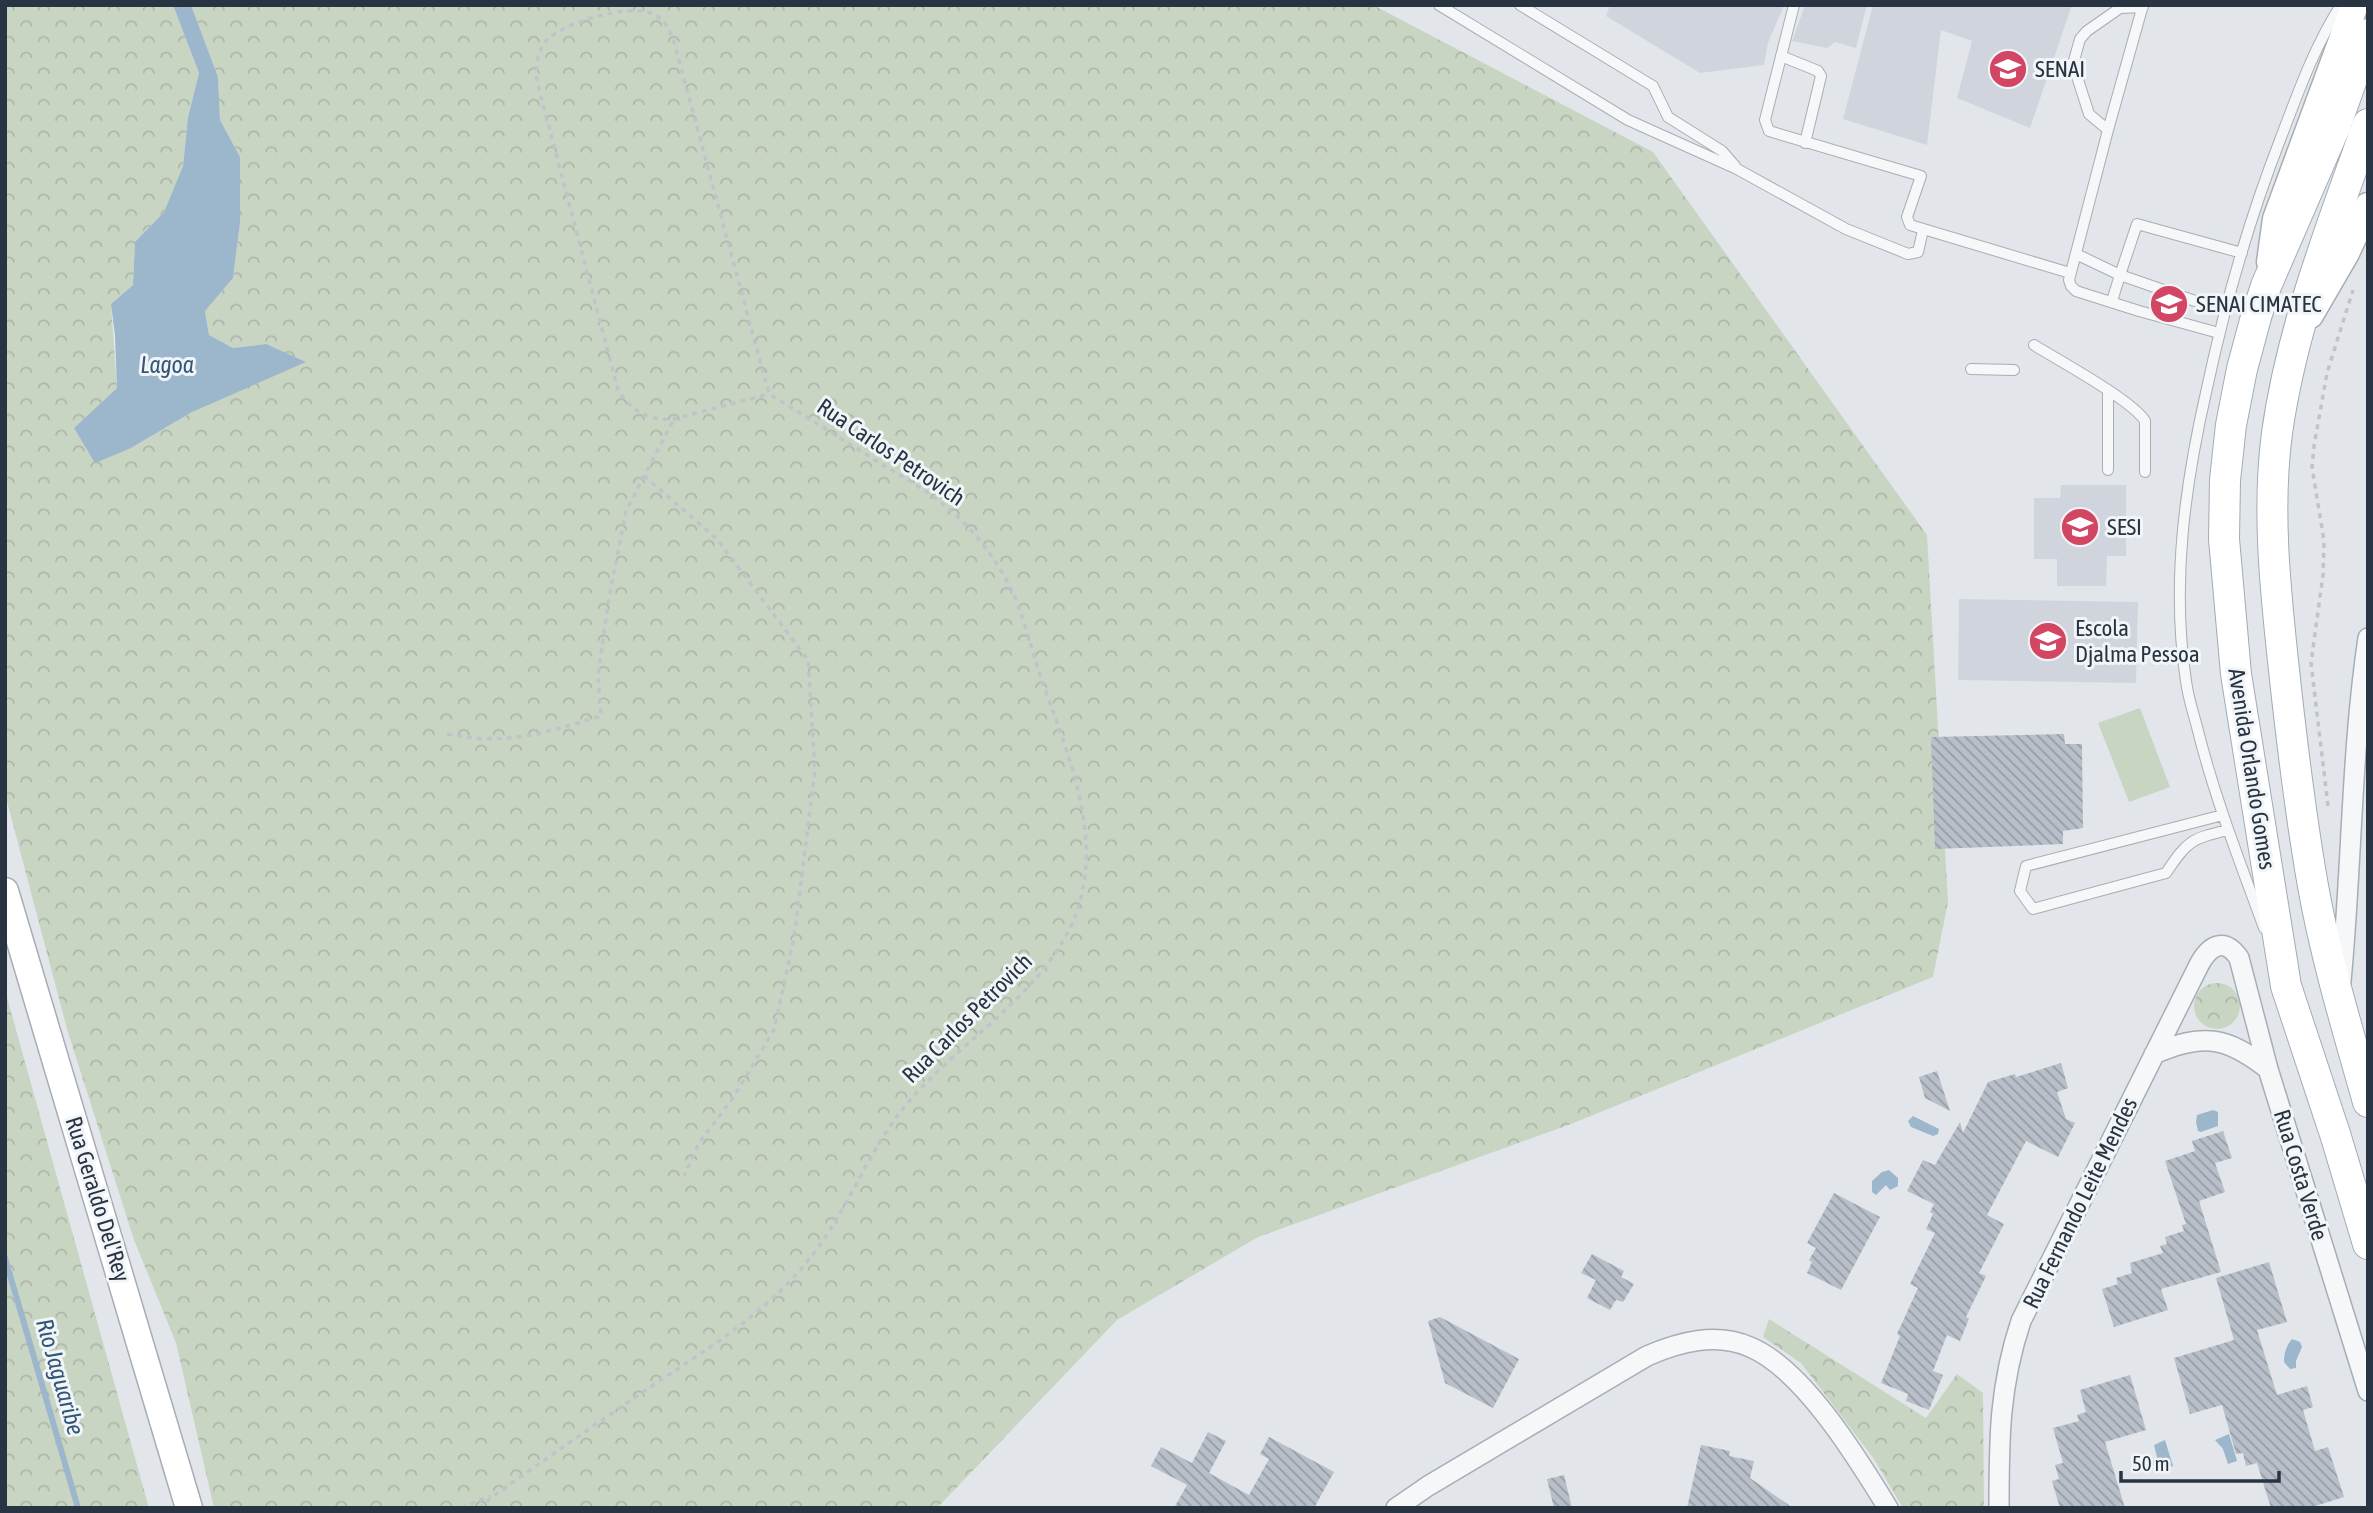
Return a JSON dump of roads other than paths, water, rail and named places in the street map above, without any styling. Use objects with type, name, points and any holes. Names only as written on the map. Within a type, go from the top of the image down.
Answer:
[{"type":"main road","name":"Avenida Orlando Gomes","points":[[2266,286],[2276,219],[2355,5]]},
{"type":"main road","name":"Avenida Orlando Gomes","points":[[2368,34],[2335,127],[2266,286],[2242,369],[2231,425],[2225,480],[2224,539],[2236,674],[2286,986],[2368,1244]]},
{"type":"main road","name":"Avenida Orlando Gomes","points":[[2368,124],[2322,248],[2287,379],[2277,434],[2273,486],[2276,597],[2288,712],[2313,887],[2339,1000],[2368,1102]]},
{"type":"main road","name":"Avenida Orlando Gomes","points":[[2300,332],[2346,253],[2368,206]]},
{"type":"main road","name":"Rua Geraldo Del'Rey","points":[[5,891],[189,1508]]},
{"type":"street","points":[[2339,1000],[2346,935],[2357,734],[2368,638]]},
{"type":"street","name":"Rua Fernando Leite Mendes","points":[[1999,1508],[2002,1402],[2009,1357],[2021,1321],[2206,953],[2214,946],[2224,945],[2233,949],[2239,958]]},
{"type":"street","name":"Rua Costa Verde","points":[[2239,958],[2268,1069],[2368,1391]]},
{"type":"street","points":[[2154,1054],[2178,1044],[2198,1040],[2220,1042],[2245,1051],[2268,1069]]},
{"type":"street","points":[[1395,1508],[1647,1356],[1674,1344],[1699,1340],[1728,1341],[1750,1347],[1791,1376],[1857,1458],[1888,1508]]},
{"type":"lane","points":[[1440,5],[1628,120],[1737,169],[1846,229],[1908,254],[1918,252],[1923,230]]},
{"type":"lane","points":[[1520,5],[1653,86],[1668,117],[1723,151],[1737,169]]},
{"type":"lane","points":[[1794,5],[1765,126],[1769,131],[1921,176],[1907,217],[1910,225],[2070,274]]},
{"type":"lane","points":[[2286,986],[2223,815],[2186,682],[2180,620],[2180,567],[2184,509],[2192,454],[2224,311],[2263,185],[2312,56],[2341,5]]},
{"type":"lane","points":[[2108,130],[2089,114],[2073,64],[2080,39],[2120,8],[2143,6],[2070,274],[2071,286],[2076,291],[2219,333]]},
{"type":"lane","points":[[1781,56],[1818,71],[1821,76],[1805,143]]},
{"type":"lane","points":[[2112,302],[2137,224],[2242,253]]},
{"type":"lane","points":[[2076,254],[2120,275],[2224,311]]},
{"type":"lane","points":[[2034,345],[2108,390],[2141,414],[2145,421],[2145,472]]},
{"type":"lane","points":[[1971,369],[2014,370]]},
{"type":"lane","points":[[2108,390],[2108,470]]},
{"type":"lane","points":[[2223,815],[2026,866],[2020,891],[2033,909],[2105,891],[2166,873],[2183,847],[2192,841],[2228,830]]},
{"type":"water","name":"Lagoa","points":[[173,5],[191,5],[218,77],[220,120],[240,157],[240,223],[233,278],[205,311],[209,335],[233,348],[266,344],[306,362],[192,412],[131,448],[95,463],[74,428],[117,388],[111,304],[133,285],[135,242],[164,212],[183,166],[188,117],[199,73]]},
{"type":"water","points":[[2213,1110],[2218,1112],[2218,1126],[2198,1131],[2197,1115]]},
{"type":"water","points":[[1913,1116],[1939,1129],[1938,1134],[1933,1136],[1911,1127],[1908,1121]]},
{"type":"water","points":[[1889,1170],[1898,1178],[1898,1186],[1890,1190],[1886,1185],[1876,1195],[1872,1192],[1872,1181],[1882,1172]]},
{"type":"water","points":[[2292,1339],[2300,1342],[2302,1347],[2296,1368],[2290,1369],[2284,1359]]},
{"type":"water","points":[[2229,1434],[2237,1461],[2228,1464],[2223,1449],[2215,1440]]},
{"type":"water","points":[[2165,1440],[2173,1466],[2161,1470],[2153,1465],[2153,1460],[2157,1457],[2154,1445]]},
{"type":"waterway","name":"Rio Jaguaribe","points":[[5,1258],[78,1508]]},
{"type":"place","name":"SENAI","points":[[2008,69]]},
{"type":"place","name":"SENAI CIMATEC","points":[[2169,304]]},
{"type":"place","name":"SESI","points":[[2080,527]]},
{"type":"place","name":"Escola Djalma Pessoa","points":[[2048,641]]}]
